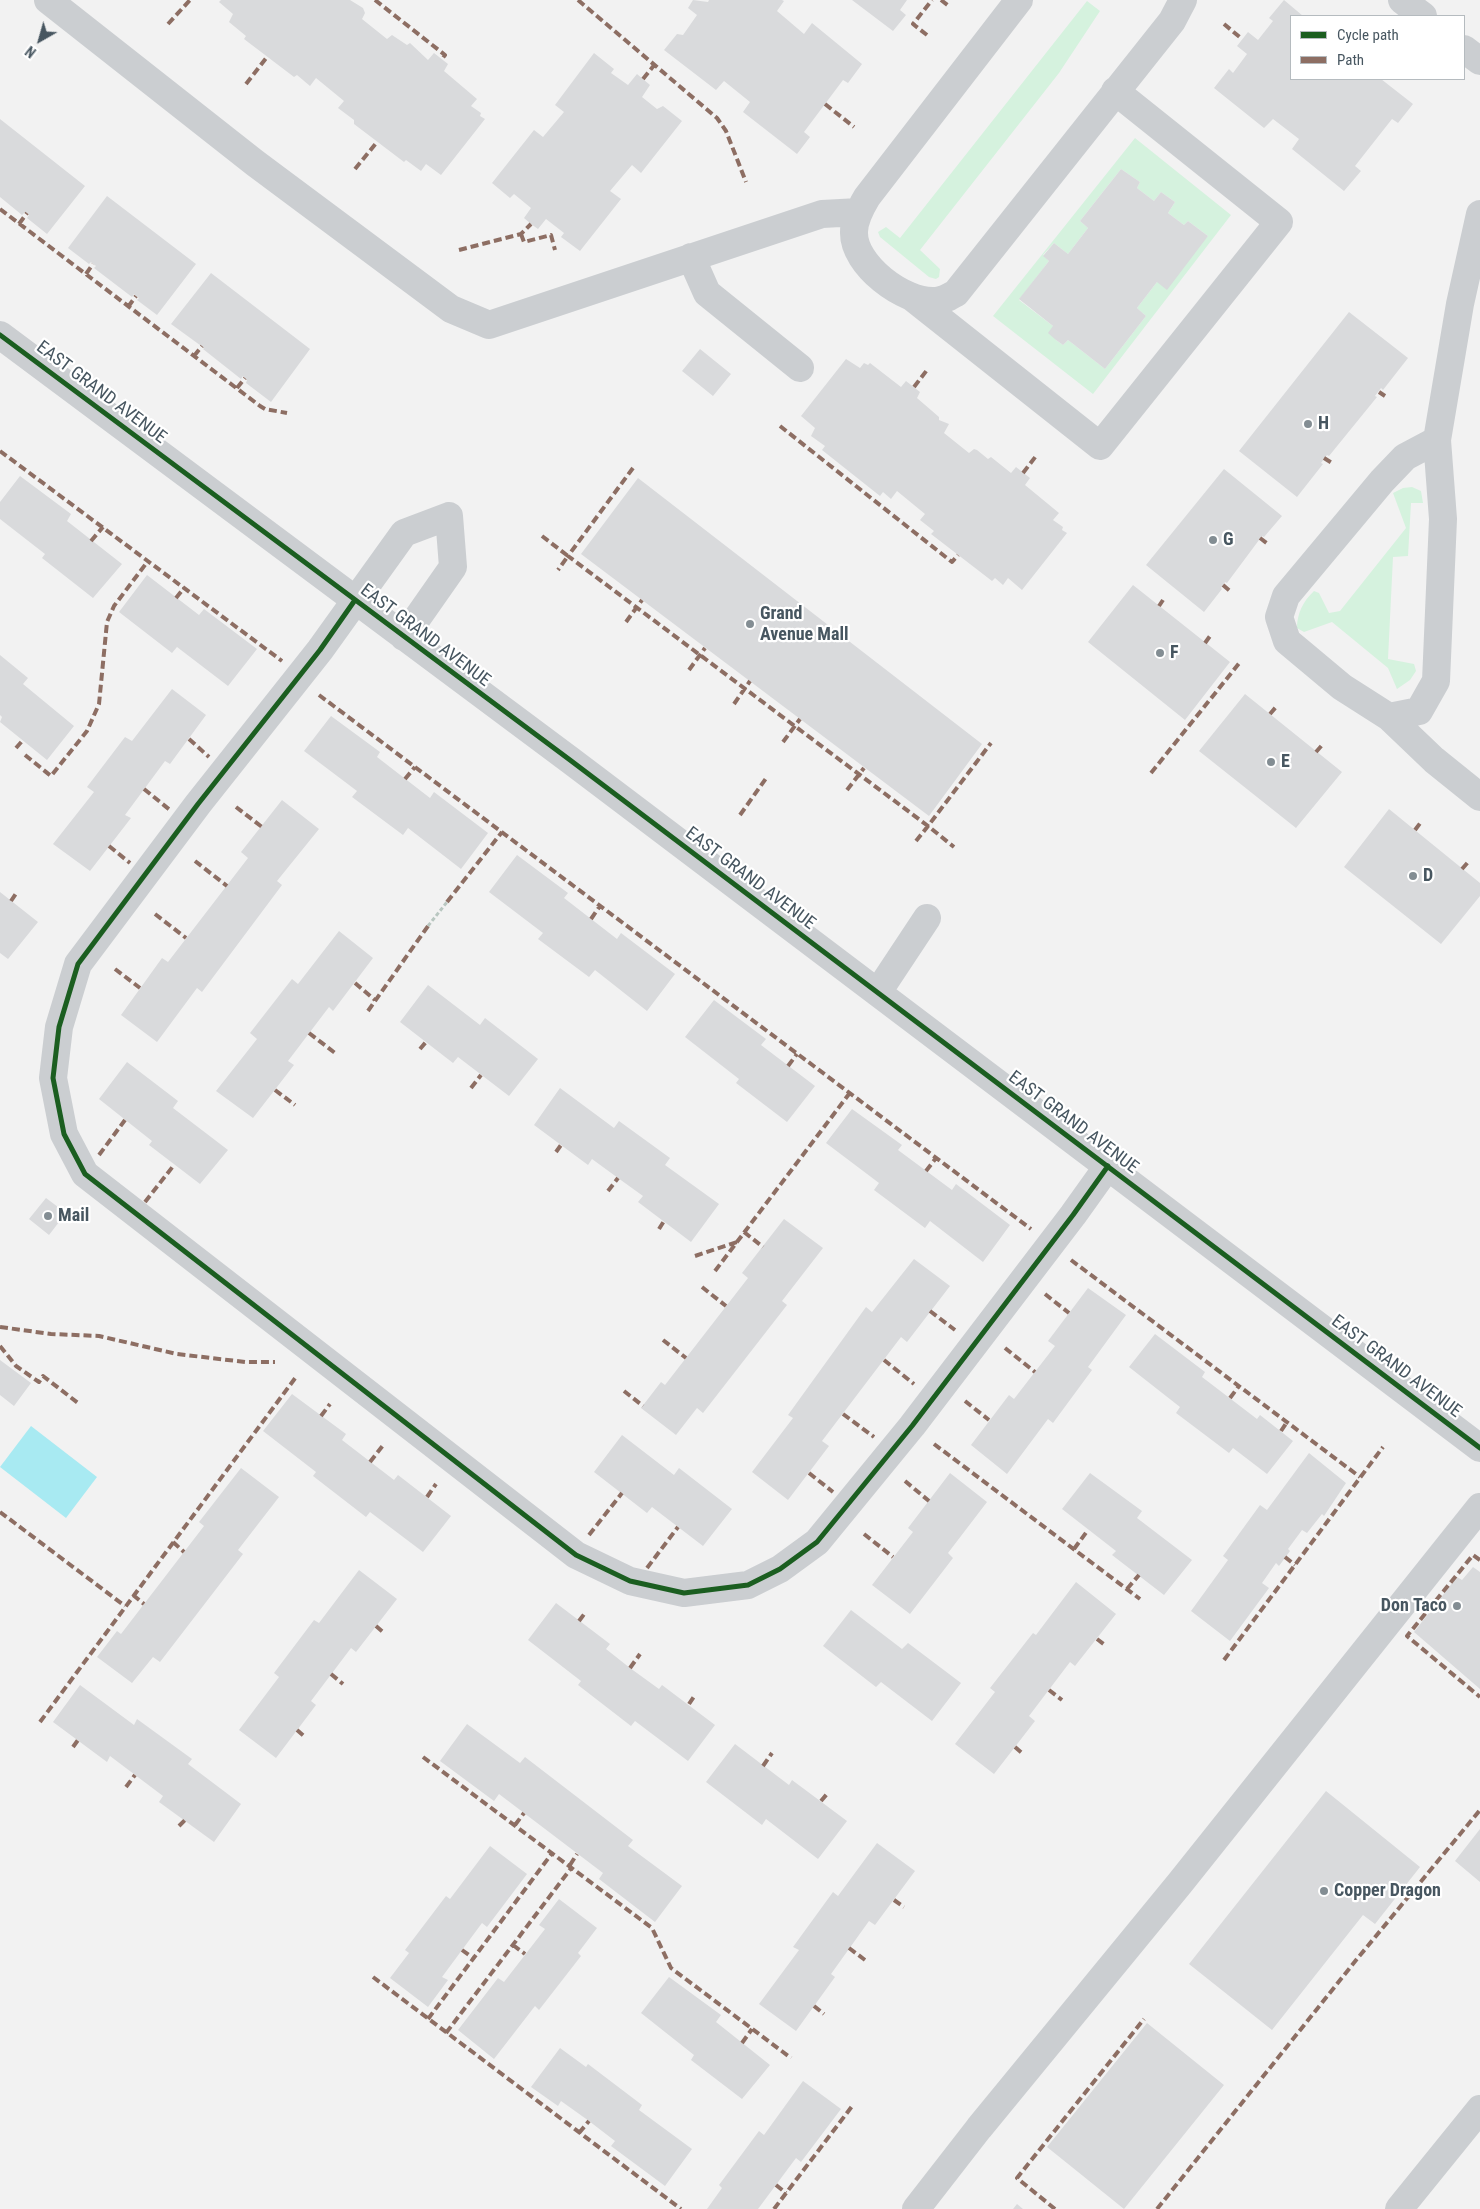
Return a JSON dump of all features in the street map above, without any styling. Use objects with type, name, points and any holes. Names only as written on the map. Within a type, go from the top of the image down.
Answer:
[{"type":"street","points":[[48,0],[255,163],[451,310],[489,325],[822,214],[859,212]]},
{"type":"street","points":[[1020,0],[867,197],[859,212],[854,233],[859,255],[883,281],[912,298],[1100,446],[1280,222],[1115,91]]},
{"type":"street","points":[[912,298],[934,301],[946,299],[956,293],[1172,21],[1183,0]]},
{"type":"street","points":[[1402,0],[1422,15]]},
{"type":"street","points":[[1465,50],[1480,61]]},
{"type":"street","points":[[1389,718],[1419,711],[1436,681],[1443,519],[1437,440],[1460,304],[1480,214]]},
{"type":"street","points":[[691,257],[707,293],[800,368]]},
{"type":"street","name":"EAST GRAND AVENUE","points":[[0,335],[878,992],[1480,1448]]},
{"type":"street","points":[[1437,440],[1405,457],[1382,481],[1286,596],[1279,617],[1287,641],[1342,687],[1389,718],[1434,760],[1480,797]]},
{"type":"street","points":[[404,637],[453,567],[449,516],[404,534],[354,600],[320,650],[198,804],[78,964],[59,1027],[53,1078],[64,1134],[85,1174],[576,1555],[630,1581],[684,1593],[748,1584],[780,1569],[817,1542],[905,1434],[1073,1215],[1108,1166]]},
{"type":"street","points":[[878,992],[927,918]]},
{"type":"street","points":[[916,2209],[979,2128],[1180,1883],[1480,1507]]},
{"type":"street","points":[[1399,2209],[1480,2109]]},
{"type":"path","points":[[428,926],[447,902]]},
{"type":"green space","points":[[1087,1],[1100,11],[1059,73],[920,250],[940,269],[939,277],[936,279],[929,277],[880,237],[878,232],[886,227],[900,238]]},
{"type":"green space","points":[[1135,138],[1231,215],[1093,394],[993,316]],"holes":[[[1121,169],[1140,182],[1137,188],[1154,201],[1161,192],[1175,202],[1168,213],[1184,225],[1188,221],[1208,236],[1157,282],[1137,308],[1146,316],[1105,369],[1068,340],[1063,345],[1056,340],[1053,326],[1019,300],[1049,261],[1043,255],[1054,243],[1068,254],[1088,228],[1080,221]]]},
{"type":"green space","points":[[1412,487],[1421,491],[1423,503],[1411,503],[1408,556],[1393,557],[1388,659],[1414,664],[1416,671],[1410,680],[1397,689],[1388,668],[1332,622],[1304,632],[1297,628],[1297,623],[1304,603],[1314,591],[1319,593],[1329,613],[1340,611],[1406,528],[1393,493],[1403,488]]},
{"type":"water","points":[[31,1426],[97,1477],[66,1518],[0,1467]]},
{"type":"building","points":[[221,0],[350,0],[363,8],[365,13],[362,19],[387,39],[392,35],[407,45],[410,43],[428,60],[434,53],[448,64],[444,71],[477,99],[471,106],[481,113],[480,116],[485,119],[441,175],[426,164],[421,171],[406,160],[404,162],[354,124],[354,120],[338,108],[344,101],[316,78],[310,86],[297,75],[294,77],[244,39],[246,36],[229,22],[233,14],[219,2]]},
{"type":"building","points":[[693,0],[708,2],[709,0],[782,0],[784,1],[777,11],[804,34],[812,23],[862,64],[848,83],[843,80],[804,132],[810,137],[797,154],[743,112],[750,102],[724,81],[716,90],[664,50],[677,34],[683,35],[697,15],[688,8]]},
{"type":"building","points":[[852,0],[907,0],[900,10],[906,15],[893,31]]},
{"type":"building","points":[[1284,0],[1302,15],[1290,15],[1290,80],[1382,80],[1413,104],[1398,123],[1392,119],[1355,166],[1361,171],[1344,191],[1292,149],[1299,139],[1273,119],[1264,128],[1214,88],[1229,69],[1233,73],[1247,54],[1237,46],[1248,32],[1258,40],[1273,21],[1269,18]]},
{"type":"building","points":[[594,53],[614,69],[611,73],[628,85],[637,74],[650,85],[642,97],[657,109],[663,106],[682,121],[641,173],[632,165],[610,191],[621,199],[580,251],[561,237],[564,233],[546,219],[538,229],[531,224],[524,218],[531,208],[514,194],[510,198],[492,183],[534,130],[543,137],[564,112],[555,105]]},
{"type":"building","points":[[0,119],[85,186],[47,234],[27,218],[29,215],[25,212],[22,215],[0,197]]},
{"type":"building","points":[[1121,169],[1140,182],[1137,188],[1154,201],[1161,192],[1175,202],[1168,213],[1184,225],[1188,221],[1208,236],[1167,290],[1157,282],[1137,308],[1146,316],[1105,369],[1068,340],[1063,345],[1056,340],[1048,333],[1053,326],[1019,299],[1049,261],[1043,256],[1054,243],[1068,254],[1088,228],[1080,221]]},
{"type":"building","points":[[107,196],[196,264],[157,315],[137,300],[139,298],[134,294],[132,297],[94,268],[96,266],[91,262],[89,264],[68,248]]},
{"type":"building","points":[[211,273],[310,349],[271,402],[246,383],[247,380],[243,376],[241,379],[204,348],[171,324]]},
{"type":"building","name":"H","points":[[1349,312],[1408,358],[1383,390],[1381,388],[1375,396],[1377,397],[1329,456],[1327,455],[1321,463],[1323,464],[1297,497],[1239,451]]},
{"type":"building","points":[[700,349],[731,374],[713,396],[682,371]]},
{"type":"building","points":[[846,359],[860,368],[864,363],[868,365],[870,363],[901,387],[906,381],[920,392],[917,398],[939,417],[939,420],[949,424],[944,433],[969,453],[974,449],[977,450],[988,459],[991,457],[1011,473],[1016,467],[1030,478],[1025,485],[1059,513],[1053,520],[1063,527],[1062,530],[1067,533],[1022,590],[1008,578],[1003,585],[995,578],[992,581],[931,534],[934,531],[920,520],[925,514],[897,491],[891,499],[883,492],[880,496],[822,450],[825,446],[811,436],[815,428],[801,416]]},
{"type":"building","name":"G","points":[[1224,469],[1282,516],[1264,537],[1262,536],[1227,583],[1225,582],[1222,589],[1204,612],[1146,565]]},
{"type":"building","points":[[20,476],[71,514],[67,521],[122,564],[93,598],[42,558],[45,554],[0,519],[0,502]]},
{"type":"building","name":"Grand Avenue Mall","points":[[638,478],[982,744],[929,816],[581,554]]},
{"type":"building","points":[[147,575],[199,615],[204,609],[257,649],[228,686],[177,647],[172,653],[119,612]]},
{"type":"building","name":"F","points":[[1133,585],[1230,662],[1185,720],[1088,642]]},
{"type":"building","points":[[0,655],[28,678],[23,684],[74,726],[47,760],[0,722],[2,717],[0,715]]},
{"type":"building","points":[[172,689],[206,715],[170,764],[165,761],[125,815],[131,818],[90,871],[53,844],[94,792],[87,787],[125,737],[132,741]]},
{"type":"building","name":"E","points":[[1245,694],[1342,772],[1296,828],[1199,751]]},
{"type":"building","points":[[331,716],[380,752],[377,757],[430,798],[434,792],[488,833],[461,869],[408,828],[403,835],[352,797],[357,791],[304,751]]},
{"type":"building","points":[[282,800],[319,829],[277,881],[282,885],[202,992],[197,988],[157,1042],[121,1015],[162,958],[168,962],[248,858],[241,852]]},
{"type":"building","name":"D","points":[[1389,809],[1480,883],[1480,896],[1441,944],[1344,867]]},
{"type":"building","points":[[517,855],[568,893],[564,898],[617,939],[621,933],[675,974],[647,1011],[595,970],[589,977],[538,939],[543,933],[489,892]]},
{"type":"building","points":[[0,892],[38,922],[8,959],[0,953]]},
{"type":"building","points":[[339,931],[373,958],[333,1011],[329,1007],[288,1061],[294,1065],[253,1118],[216,1091],[257,1039],[250,1033],[292,979],[298,984]]},
{"type":"building","points":[[428,985],[480,1025],[485,1018],[538,1059],[509,1096],[458,1057],[453,1063],[400,1022]]},
{"type":"building","points":[[714,1000],[766,1039],[761,1045],[815,1086],[787,1122],[736,1083],[739,1079],[685,1037]]},
{"type":"building","points":[[127,1062],[178,1101],[173,1108],[228,1150],[200,1184],[149,1145],[152,1141],[99,1099]]},
{"type":"building","points":[[560,1088],[614,1128],[619,1121],[670,1158],[665,1165],[719,1204],[691,1242],[638,1202],[643,1196],[592,1159],[588,1165],[534,1125]]},
{"type":"building","points":[[852,1109],[902,1145],[898,1150],[952,1190],[956,1184],[1010,1225],[983,1262],[930,1221],[925,1228],[874,1190],[879,1183],[826,1143]]},
{"type":"building","name":"Mail","points":[[46,1198],[66,1213],[49,1235],[29,1219]]},
{"type":"building","points":[[784,1219],[823,1248],[782,1301],[787,1305],[703,1413],[697,1408],[676,1435],[641,1408],[661,1382],[665,1385],[748,1278],[742,1273]]},
{"type":"building","points":[[914,1259],[950,1286],[907,1342],[901,1337],[822,1441],[829,1446],[788,1500],[752,1472],[793,1418],[788,1415],[866,1307],[872,1312]]},
{"type":"building","points":[[1088,1288],[1126,1315],[1088,1367],[1092,1370],[1053,1423],[1048,1419],[1007,1474],[971,1445],[1009,1395],[1014,1399],[1055,1346],[1048,1341]]},
{"type":"building","points":[[1155,1334],[1205,1372],[1202,1377],[1257,1419],[1260,1415],[1293,1441],[1267,1474],[1233,1448],[1229,1453],[1176,1413],[1180,1407],[1129,1367]]},
{"type":"building","points":[[0,1360],[31,1383],[14,1406],[0,1395]]},
{"type":"building","points":[[292,1394],[346,1434],[342,1440],[394,1480],[398,1475],[451,1516],[423,1552],[370,1512],[366,1517],[313,1476],[316,1472],[263,1431]]},
{"type":"building","points":[[622,1435],[674,1475],[679,1468],[732,1509],[703,1546],[652,1507],[647,1513],[594,1472]]},
{"type":"building","points":[[1309,1453],[1346,1483],[1324,1516],[1322,1514],[1307,1533],[1302,1530],[1288,1549],[1290,1551],[1279,1566],[1276,1563],[1262,1583],[1269,1588],[1230,1641],[1191,1611],[1228,1560],[1223,1556],[1260,1505],[1267,1510]]},
{"type":"building","points":[[241,1468],[279,1497],[238,1550],[243,1554],[160,1662],[153,1657],[132,1683],[97,1657],[117,1631],[121,1634],[204,1526],[199,1522]]},
{"type":"building","points":[[950,1473],[987,1502],[948,1553],[953,1558],[910,1614],[872,1585],[913,1532],[908,1528]]},
{"type":"building","points":[[1090,1473],[1142,1511],[1137,1518],[1192,1560],[1164,1595],[1112,1555],[1116,1551],[1062,1509]]},
{"type":"building","name":"Don Taco","points":[[1473,1567],[1480,1572],[1480,1689],[1414,1632],[1457,1577],[1462,1580]]},
{"type":"building","points":[[359,1570],[397,1599],[356,1652],[351,1648],[311,1701],[316,1705],[276,1758],[239,1730],[279,1677],[274,1673],[314,1620],[319,1623]]},
{"type":"building","points":[[1076,1582],[1116,1614],[1075,1666],[1070,1662],[1029,1716],[1035,1721],[994,1774],[955,1744],[995,1692],[990,1688],[1033,1633],[1036,1635]]},
{"type":"building","points":[[556,1603],[610,1644],[606,1649],[630,1668],[659,1689],[662,1685],[715,1725],[688,1761],[635,1721],[631,1726],[578,1685],[581,1681],[528,1640]]},
{"type":"building","points":[[851,1610],[902,1649],[908,1643],[961,1683],[932,1721],[881,1682],[876,1687],[823,1646]]},
{"type":"building","points":[[80,1685],[134,1725],[137,1719],[192,1759],[188,1764],[241,1804],[214,1842],[159,1802],[163,1796],[110,1756],[107,1762],[53,1722]]},
{"type":"building","points":[[467,1724],[520,1763],[525,1757],[633,1840],[628,1846],[682,1886],[655,1922],[599,1879],[603,1873],[499,1794],[494,1801],[440,1761]]},
{"type":"building","points":[[735,1744],[789,1785],[792,1780],[847,1821],[818,1859],[766,1819],[762,1825],[706,1782]]},
{"type":"building","name":"Copper Dragon","points":[[1326,1791],[1420,1867],[1375,1924],[1363,1915],[1272,2030],[1189,1964]]},
{"type":"building","points":[[1480,1829],[1480,1882],[1455,1861]]},
{"type":"building","points":[[877,1843],[915,1871],[875,1925],[869,1921],[831,1974],[835,1977],[796,2031],[759,2004],[799,1950],[793,1947],[833,1892],[838,1896]]},
{"type":"building","points":[[490,1846],[527,1874],[487,1927],[482,1923],[442,1977],[448,1980],[428,2007],[390,1978],[409,1953],[405,1950],[446,1896],[450,1899]]},
{"type":"building","points":[[559,1899],[597,1928],[578,1953],[581,1956],[539,2010],[535,2006],[494,2059],[458,2030],[498,1978],[504,1982],[545,1929],[539,1925]]},
{"type":"building","points":[[669,1977],[721,2015],[716,2022],[770,2065],[742,2099],[691,2060],[694,2055],[641,2013]]},
{"type":"building","points":[[1147,2023],[1224,2085],[1124,2209],[1047,2147]]},
{"type":"building","points":[[560,2048],[586,2067],[588,2064],[642,2105],[639,2110],[692,2149],[665,2186],[611,2146],[615,2141],[589,2121],[561,2101],[558,2106],[531,2087]]},
{"type":"building","points":[[803,2081],[841,2109],[801,2162],[796,2158],[758,2209],[707,2209],[722,2188],[719,2185],[759,2131],[764,2135]]},
{"type":"building","points":[[1017,2204],[1023,2209],[1013,2209]]},
{"type":"marked path","points":[[168,24],[190,0]]},
{"type":"marked path","points":[[375,0],[445,55],[442,59]]},
{"type":"marked path","points":[[578,0],[717,118],[726,131],[746,182]]},
{"type":"marked path","points":[[927,35],[913,24],[932,0]]},
{"type":"marked path","points":[[941,0],[950,7]]},
{"type":"marked path","points":[[1224,24],[1242,39]]},
{"type":"marked path","points":[[246,84],[267,57]]},
{"type":"marked path","points":[[643,79],[655,64]]},
{"type":"marked path","points":[[825,104],[854,127]]},
{"type":"marked path","points":[[355,169],[377,142]]},
{"type":"marked path","points":[[0,209],[260,406],[265,409],[287,413]]},
{"type":"marked path","points":[[19,224],[27,213]]},
{"type":"marked path","points":[[459,250],[521,234],[531,224]]},
{"type":"marked path","points":[[521,234],[524,242],[551,235],[555,250]]},
{"type":"marked path","points":[[86,274],[93,264]]},
{"type":"marked path","points":[[128,307],[136,296]]},
{"type":"marked path","points":[[194,356],[202,346]]},
{"type":"marked path","points":[[914,387],[927,370]]},
{"type":"marked path","points":[[237,388],[245,378]]},
{"type":"marked path","points":[[1379,392],[1385,396]]},
{"type":"marked path","points":[[780,426],[952,562],[958,555]]},
{"type":"marked path","points":[[0,451],[282,661]]},
{"type":"marked path","points":[[1023,473],[1036,456]]},
{"type":"marked path","points":[[1324,458],[1332,463]]},
{"type":"marked path","points":[[633,468],[568,556],[928,826],[991,743]]},
{"type":"marked path","points":[[91,541],[103,527]]},
{"type":"marked path","points":[[542,536],[568,556],[558,570]]},
{"type":"marked path","points":[[1260,538],[1268,544]]},
{"type":"marked path","points":[[25,755],[51,776],[87,731],[99,704],[107,622],[114,606],[148,561]]},
{"type":"marked path","points":[[1223,585],[1230,591]]},
{"type":"marked path","points":[[176,598],[184,588]]},
{"type":"marked path","points":[[626,622],[642,600]]},
{"type":"marked path","points":[[1159,606],[1163,600]]},
{"type":"marked path","points":[[1205,643],[1210,636]]},
{"type":"marked path","points":[[689,670],[705,648]]},
{"type":"marked path","points":[[1151,773],[1241,661]]},
{"type":"marked path","points":[[734,704],[750,681]]},
{"type":"marked path","points":[[319,695],[1031,1229]]},
{"type":"marked path","points":[[1270,714],[1276,707]]},
{"type":"marked path","points":[[783,742],[800,719]]},
{"type":"marked path","points":[[189,739],[209,757]]},
{"type":"marked path","points":[[16,748],[23,740]]},
{"type":"marked path","points":[[1316,752],[1323,744]]},
{"type":"marked path","points":[[405,779],[415,767]]},
{"type":"marked path","points":[[847,790],[864,768]]},
{"type":"marked path","points":[[740,815],[767,777]]},
{"type":"marked path","points":[[144,789],[170,810]]},
{"type":"marked path","points":[[236,807],[262,827]]},
{"type":"marked path","points":[[1415,830],[1421,822]]},
{"type":"marked path","points":[[916,841],[928,826],[954,847]]},
{"type":"marked path","points":[[447,902],[502,832]]},
{"type":"marked path","points":[[109,846],[130,863]]},
{"type":"marked path","points":[[195,861],[227,886]]},
{"type":"marked path","points":[[1462,869],[1469,861]]},
{"type":"marked path","points":[[11,901],[17,892]]},
{"type":"marked path","points":[[591,919],[600,906]]},
{"type":"marked path","points":[[155,914],[186,938]]},
{"type":"marked path","points":[[368,1011],[428,926]]},
{"type":"marked path","points":[[115,969],[140,988]]},
{"type":"marked path","points":[[355,983],[375,1000]]},
{"type":"marked path","points":[[309,1033],[335,1053]]},
{"type":"marked path","points":[[420,1049],[426,1042]]},
{"type":"marked path","points":[[788,1066],[797,1054]]},
{"type":"marked path","points":[[471,1088],[481,1075]]},
{"type":"marked path","points":[[275,1090],[295,1105]]},
{"type":"marked path","points":[[715,1271],[849,1094]]},
{"type":"marked path","points":[[99,1155],[125,1120]]},
{"type":"marked path","points":[[556,1152],[561,1145]]},
{"type":"marked path","points":[[926,1171],[936,1158]]},
{"type":"marked path","points":[[145,1202],[174,1165]]},
{"type":"marked path","points":[[608,1191],[618,1178]]},
{"type":"marked path","points":[[659,1229],[664,1221]]},
{"type":"marked path","points":[[744,1232],[763,1247]]},
{"type":"marked path","points":[[695,1256],[737,1242]]},
{"type":"marked path","points":[[1071,1260],[1360,1477]]},
{"type":"marked path","points":[[702,1287],[726,1306]]},
{"type":"marked path","points":[[1045,1294],[1069,1313]]},
{"type":"marked path","points":[[930,1311],[955,1330]]},
{"type":"marked path","points":[[0,1327],[51,1334],[99,1336],[177,1354],[245,1362],[275,1362]]},
{"type":"marked path","points":[[663,1340],[686,1358]]},
{"type":"marked path","points":[[0,1346],[16,1366],[39,1382],[43,1376],[78,1403]]},
{"type":"marked path","points":[[1005,1348],[1035,1372]]},
{"type":"marked path","points":[[884,1360],[914,1384]]},
{"type":"marked path","points":[[40,1722],[296,1377]]},
{"type":"marked path","points":[[1230,1398],[1239,1386]]},
{"type":"marked path","points":[[624,1391],[643,1406]]},
{"type":"marked path","points":[[965,1401],[989,1420]]},
{"type":"marked path","points":[[321,1416],[330,1404]]},
{"type":"marked path","points":[[843,1414],[874,1437]]},
{"type":"marked path","points":[[1281,1431],[1287,1422]]},
{"type":"marked path","points":[[370,1462],[384,1444]]},
{"type":"marked path","points":[[934,1444],[1140,1599]]},
{"type":"marked path","points":[[1224,1660],[1383,1447]]},
{"type":"marked path","points":[[809,1473],[833,1492]]},
{"type":"marked path","points":[[905,1481],[929,1501]]},
{"type":"marked path","points":[[427,1497],[436,1484]]},
{"type":"marked path","points":[[589,1535],[622,1493]]},
{"type":"marked path","points":[[0,1512],[125,1606]]},
{"type":"marked path","points":[[647,1568],[678,1527]]},
{"type":"marked path","points":[[1074,1549],[1088,1530]]},
{"type":"marked path","points":[[864,1534],[893,1557]]},
{"type":"marked path","points":[[173,1542],[184,1552]]},
{"type":"marked path","points":[[1480,1560],[1473,1555],[1407,1636],[1480,1697]]},
{"type":"marked path","points":[[1285,1557],[1295,1565]]},
{"type":"marked path","points":[[1127,1589],[1139,1575]]},
{"type":"marked path","points":[[133,1595],[144,1604]]},
{"type":"marked path","points":[[579,1621],[585,1613]]},
{"type":"marked path","points":[[376,1626],[383,1632]]},
{"type":"marked path","points":[[1097,1639],[1105,1645]]},
{"type":"marked path","points":[[630,1668],[640,1654]]},
{"type":"marked path","points":[[331,1674],[343,1684]]},
{"type":"marked path","points":[[1049,1690],[1062,1700]]},
{"type":"marked path","points":[[689,1704],[695,1695]]},
{"type":"marked path","points":[[297,1730],[304,1736]]},
{"type":"marked path","points":[[73,1747],[78,1740]]},
{"type":"marked path","points":[[1015,1747],[1022,1753]]},
{"type":"marked path","points":[[763,1766],[772,1753]]},
{"type":"marked path","points":[[423,1757],[652,1928],[671,1968],[791,2058]]},
{"type":"marked path","points":[[126,1787],[135,1775]]},
{"type":"marked path","points":[[821,1801],[827,1794]]},
{"type":"marked path","points":[[1157,2209],[1357,1959],[1480,1810]]},
{"type":"marked path","points":[[515,1825],[524,1813]]},
{"type":"marked path","points":[[179,1826],[185,1820]]},
{"type":"marked path","points":[[428,2019],[553,1852]]},
{"type":"marked path","points":[[570,1865],[577,1854]]},
{"type":"marked path","points":[[446,2033],[572,1867]]},
{"type":"marked path","points":[[894,1900],[904,1907]]},
{"type":"marked path","points":[[513,1945],[525,1954]]},
{"type":"marked path","points":[[849,1948],[865,1960]]},
{"type":"marked path","points":[[462,1950],[473,1958]]},
{"type":"marked path","points":[[373,1977],[681,2209]]},
{"type":"marked path","points":[[814,2006],[824,2014]]},
{"type":"marked path","points":[[1055,2209],[1017,2178],[1144,2019]]},
{"type":"marked path","points":[[742,2043],[752,2029]]},
{"type":"marked path","points":[[774,2209],[853,2105]]},
{"type":"marked path","points":[[579,2133],[589,2121]]},
{"type":"marked path","points":[[776,2185],[786,2193]]},
{"type":"cycle path","points":[[0,335],[570,760],[1480,1448]]},
{"type":"cycle path","points":[[355,600],[320,650],[198,804],[78,964],[59,1027],[53,1078],[64,1134],[85,1174],[576,1555],[630,1581],[684,1593],[748,1585],[780,1569],[817,1542],[912,1426],[1073,1215],[1108,1166]]},
{"type":"place","name":"H","points":[[1308,424]]},
{"type":"place","name":"G","points":[[1213,540]]},
{"type":"place","name":"Grand Avenue Mall","points":[[750,624]]},
{"type":"place","name":"F","points":[[1160,653]]},
{"type":"place","name":"E","points":[[1271,762]]},
{"type":"place","name":"D","points":[[1413,876]]},
{"type":"place","name":"Mail","points":[[48,1216]]},
{"type":"place","name":"Don Taco","points":[[1457,1606]]},
{"type":"place","name":"Copper Dragon","points":[[1324,1891]]}]
